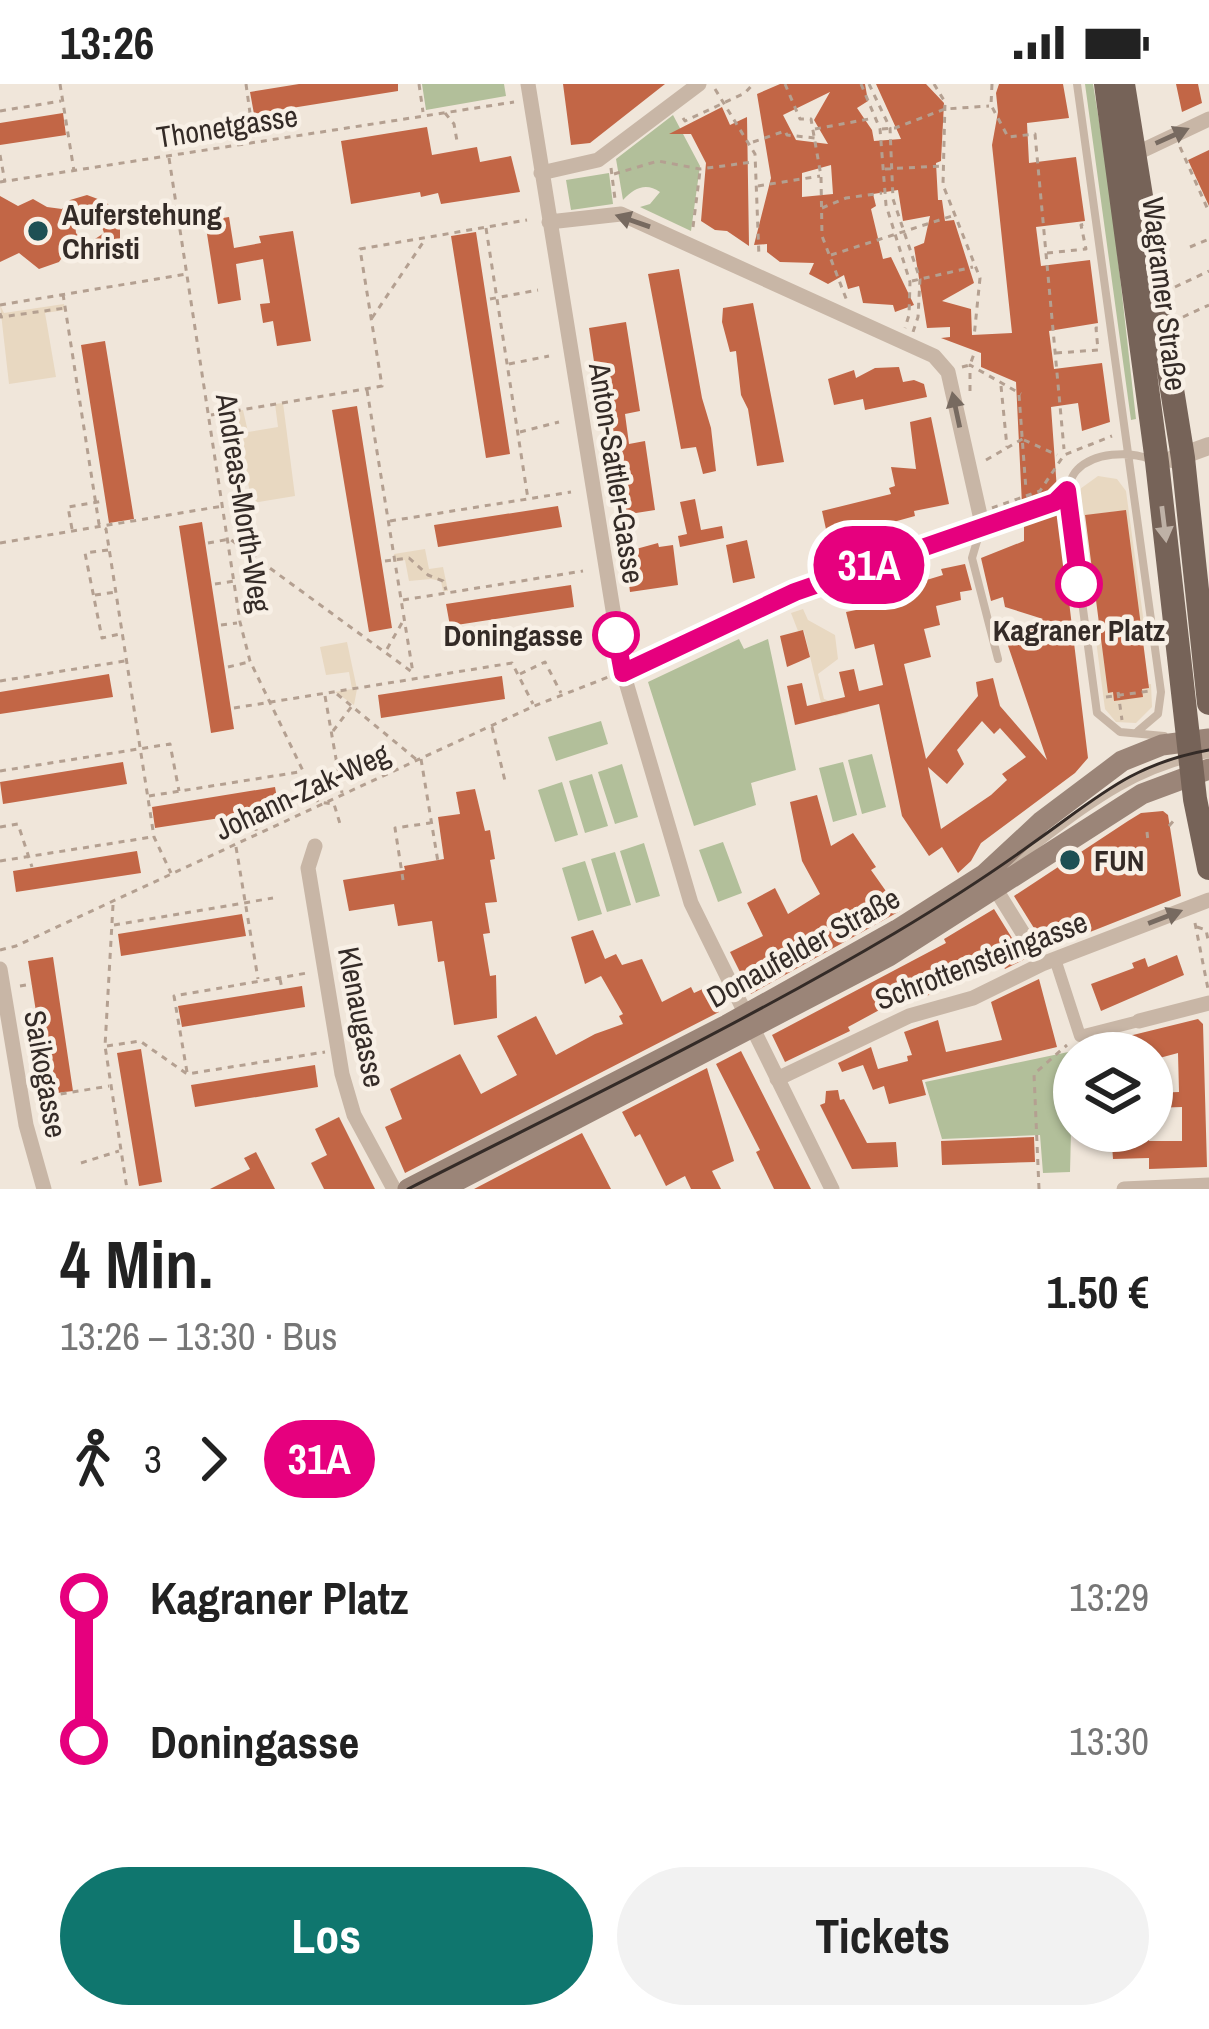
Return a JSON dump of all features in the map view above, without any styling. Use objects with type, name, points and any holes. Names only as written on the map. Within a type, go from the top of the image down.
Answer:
[{"type":"main road","name":"Wagramer Straße","points":[[1106,84],[1200,756],[1209,868]]},
{"type":"main road","name":"Wagramer Straße","points":[[1124,84],[1183,458],[1209,703]]},
{"type":"main road","name":"Donaufelder Straße","points":[[992,878],[1041,822],[1122,761],[1162,745],[1200,756]]},
{"type":"main road","name":"Donaufelder Straße","points":[[441,1189],[749,1022],[1200,756]]},
{"type":"main road","name":"Donaufelder Straße","points":[[408,1189],[749,1022]]},
{"type":"street","points":[[542,173],[598,160],[699,84]]},
{"type":"street","name":"Anton-Sattler-Gasse","points":[[530,92],[623,673],[684,884],[832,1189]]},
{"type":"street","points":[[1135,154],[1209,119]]},
{"type":"street","points":[[549,222],[621,214],[934,356],[948,372],[982,524],[795,592],[623,673]]},
{"type":"street","points":[[1156,462],[1183,458],[1209,446]]},
{"type":"street","name":"Klenaugasse","points":[[315,847],[308,868],[338,1050],[354,1115],[394,1189]]},
{"type":"street","points":[[992,878],[1048,962],[1078,1032]]},
{"type":"street","name":"Schrottensteingasse","points":[[777,1079],[909,1016],[974,998],[1048,962],[1201,903]]},
{"type":"street","name":"Saikogasse","points":[[0,969],[26,1125],[44,1189]]},
{"type":"street","points":[[1096,1032],[1209,1003]]},
{"type":"street","points":[[1124,1189],[1209,1185]]},
{"type":"lane","name":"Wagramer Straße","points":[[1077,84],[1128,452]]},
{"type":"lane","points":[[1128,452],[1161,692],[1158,714],[1138,731]]},
{"type":"lane","points":[[998,659],[972,558],[982,524],[1055,502],[1067,490],[1074,471],[1089,462],[1128,452],[1156,462]]},
{"type":"lane","points":[[1067,490],[1094,705],[1109,727],[1138,731],[1200,756]]},
{"type":"lane","name":"Donaufelder Straße","points":[[424,1189],[749,1022]]},
{"type":"path","points":[[60,84],[74,172]]},
{"type":"path","points":[[246,84],[255,143]]},
{"type":"path","points":[[419,84],[424,114]]},
{"type":"path","points":[[712,84],[755,154],[758,276]]},
{"type":"path","points":[[676,109],[685,121],[746,93],[753,84]]},
{"type":"path","points":[[785,84],[800,119],[811,119],[821,176],[822,236],[853,320]]},
{"type":"path","points":[[861,84],[880,129],[893,237],[910,282],[910,315],[903,343]]},
{"type":"path","points":[[869,84],[890,128],[893,199],[920,279],[918,317],[903,343]]},
{"type":"path","points":[[934,84],[945,109],[943,185],[980,278],[974,337]]},
{"type":"path","points":[[992,84],[991,105],[1008,137],[1035,134],[1064,449]]},
{"type":"path","name":"Thonetgasse","points":[[2,182],[169,158],[530,92]]},
{"type":"path","points":[[0,111],[63,101]]},
{"type":"path","points":[[40,105],[42,112]]},
{"type":"path","points":[[880,129],[945,109],[991,105]]},
{"type":"path","points":[[444,111],[454,124],[457,141]]},
{"type":"path","points":[[813,129],[874,118]]},
{"type":"path","points":[[751,143],[784,131],[815,138]]},
{"type":"path","points":[[1174,135],[1209,212]]},
{"type":"path","points":[[0,155],[2,182]]},
{"type":"path","name":"Andreas-Morth-Weg","points":[[169,158],[250,662],[318,802],[334,804],[341,827]]},
{"type":"path","points":[[614,174],[658,161],[700,169],[753,162]]},
{"type":"path","points":[[609,163],[616,207]]},
{"type":"path","points":[[883,169],[944,166]]},
{"type":"path","points":[[692,235],[700,169]]},
{"type":"path","points":[[757,186],[821,176]]},
{"type":"path","points":[[821,209],[846,197],[885,192]]},
{"type":"path","points":[[831,255],[954,216]]},
{"type":"path","points":[[209,415],[382,386],[360,249],[527,220]]},
{"type":"path","points":[[1046,253],[1086,250],[1082,225],[1088,224]]},
{"type":"path","points":[[486,227],[486,252],[518,432],[537,509]]},
{"type":"path","points":[[371,319],[427,238]]},
{"type":"path","points":[[1190,247],[1209,238]]},
{"type":"path","points":[[910,282],[975,267]]},
{"type":"path","points":[[1199,268],[1206,273]]},
{"type":"path","points":[[1173,288],[1206,273]]},
{"type":"path","points":[[0,305],[187,274]]},
{"type":"path","points":[[490,299],[538,290]]},
{"type":"path","points":[[63,295],[154,837],[172,875]]},
{"type":"path","points":[[1178,319],[1209,305]]},
{"type":"path","points":[[0,313],[1,317],[65,308]]},
{"type":"path","points":[[1054,353],[1098,350],[1096,328],[1100,328]]},
{"type":"path","points":[[496,343],[503,341]]},
{"type":"path","points":[[970,397],[975,351]]},
{"type":"path","points":[[507,364],[549,356]]},
{"type":"path","points":[[955,369],[970,365],[1020,393],[1026,490]]},
{"type":"path","points":[[74,369],[82,368]]},
{"type":"path","points":[[1001,384],[1007,447]]},
{"type":"path","points":[[503,387],[511,386]]},
{"type":"path","points":[[368,390],[414,676]]},
{"type":"path","points":[[81,414],[89,412]]},
{"type":"path","points":[[510,432],[559,422]]},
{"type":"path","points":[[364,427],[373,426]]},
{"type":"path","points":[[969,470],[1024,438]]},
{"type":"path","points":[[1024,438],[1057,455]]},
{"type":"path","points":[[982,524],[991,508],[1040,490],[1064,454],[1106,438]]},
{"type":"path","points":[[88,458],[96,457]]},
{"type":"path","points":[[371,472],[380,471]]},
{"type":"path","points":[[378,517],[571,493]]},
{"type":"path","points":[[72,531],[68,507],[103,501]]},
{"type":"path","points":[[495,505],[496,515]]},
{"type":"path","points":[[0,543],[224,506]]},
{"type":"path","points":[[453,511],[455,522]]},
{"type":"path","points":[[208,543],[230,538],[310,601],[386,650],[414,676]]},
{"type":"path","points":[[109,550],[86,553],[102,638],[122,634]]},
{"type":"path","points":[[385,561],[409,558],[443,581],[446,593]]},
{"type":"path","points":[[392,605],[583,571]]},
{"type":"path","points":[[548,577],[550,588]]},
{"type":"path","points":[[215,584],[235,581]]},
{"type":"path","points":[[506,583],[508,594]]},
{"type":"path","points":[[466,590],[467,601]]},
{"type":"path","points":[[94,595],[116,592]]},
{"type":"path","points":[[386,650],[404,619]]},
{"type":"path","points":[[221,625],[241,622]]},
{"type":"path","points":[[5,691],[2,681],[127,660]]},
{"type":"path","points":[[228,667],[250,662]]},
{"type":"path","points":[[518,674],[545,662],[562,695]]},
{"type":"path","points":[[234,707],[512,663],[534,706]]},
{"type":"path","points":[[86,667],[88,678]]},
{"type":"path","points":[[481,668],[483,679]]},
{"type":"path","name":"Johann-Zak-Weg","points":[[0,950],[534,706],[623,673]]},
{"type":"path","points":[[45,674],[46,684]]},
{"type":"path","points":[[440,675],[442,685]]},
{"type":"path","points":[[398,682],[400,692]]},
{"type":"path","points":[[1103,698],[1152,690]]},
{"type":"path","points":[[335,692],[419,760],[438,862]]},
{"type":"path","points":[[1119,693],[1122,724]]},
{"type":"path","points":[[325,694],[342,796]]},
{"type":"path","points":[[332,733],[352,706]]},
{"type":"path","points":[[492,725],[506,781]]},
{"type":"path","points":[[0,771],[170,744],[179,791]]},
{"type":"path","points":[[100,754],[102,766]]},
{"type":"path","points":[[60,761],[62,772]]},
{"type":"path","points":[[17,768],[18,779]]},
{"type":"path","points":[[147,796],[303,771]]},
{"type":"path","points":[[253,779],[254,790]]},
{"type":"path","points":[[212,786],[213,797]]},
{"type":"path","points":[[170,792],[172,803]]},
{"type":"path","points":[[253,813],[257,836]]},
{"type":"path","points":[[1169,826],[1176,818]]},
{"type":"path","points":[[404,880],[395,828],[432,823]]},
{"type":"path","points":[[0,827],[18,824],[32,868]]},
{"type":"path","points":[[1147,832],[1148,842]]},
{"type":"path","points":[[0,861],[154,837]]},
{"type":"path","points":[[114,843],[116,854]]},
{"type":"path","points":[[236,845],[258,980]]},
{"type":"path","points":[[73,850],[75,861]]},
{"type":"path","points":[[112,925],[273,898]]},
{"type":"path","points":[[113,902],[105,1046],[127,1189]]},
{"type":"path","points":[[1201,903],[1196,926],[1209,991]]},
{"type":"path","points":[[220,907],[222,917]]},
{"type":"path","points":[[179,914],[181,923]]},
{"type":"path","points":[[138,921],[139,930]]},
{"type":"path","points":[[1196,926],[1205,931],[1209,944]]},
{"type":"path","points":[[187,1074],[174,996],[327,970]]},
{"type":"path","points":[[280,977],[282,989]]},
{"type":"path","points":[[18,986],[32,984]]},
{"type":"path","points":[[238,984],[241,995]]},
{"type":"path","points":[[197,992],[199,1002]]},
{"type":"path","points":[[26,1030],[39,1028]]},
{"type":"path","points":[[105,1046],[140,1041],[187,1074],[338,1050]]},
{"type":"path","points":[[292,1057],[294,1068]]},
{"type":"path","points":[[1039,1189],[1034,1074],[1053,1058]]},
{"type":"path","points":[[251,1064],[253,1075]]},
{"type":"path","points":[[208,1070],[210,1082]]},
{"type":"path","points":[[32,1075],[45,1072]]},
{"type":"path","points":[[109,1075],[120,1074]]},
{"type":"path","points":[[37,1098],[111,1086]]},
{"type":"path","points":[[116,1120],[128,1119]]},
{"type":"path","points":[[81,1163],[121,1151]]},
{"type":"path","points":[[123,1166],[135,1164]]},
{"type":"green space","points":[[422,84],[504,84],[506,96],[426,110]]},
{"type":"green space","points":[[1085,84],[1093,84],[1110,188],[1136,419],[1131,420]]},
{"type":"green space","points":[[673,115],[700,166],[691,231],[640,207],[660,192],[655,189],[640,188],[623,200],[616,159]]},
{"type":"green space","points":[[609,173],[613,204],[571,210],[566,180]]},
{"type":"green space","points":[[739,639],[744,649],[768,639],[796,770],[751,783],[756,805],[694,826],[648,682]]},
{"type":"green space","points":[[601,721],[608,744],[556,761],[548,737]]},
{"type":"green space","points":[[872,754],[886,807],[862,814],[848,760]]},
{"type":"green space","points":[[843,762],[857,815],[833,822],[819,768]]},
{"type":"green space","points":[[622,764],[638,817],[615,824],[598,772]]},
{"type":"green space","points":[[592,774],[608,826],[585,833],[569,781]]},
{"type":"green space","points":[[562,782],[578,835],[555,842],[538,790]]},
{"type":"green space","points":[[723,842],[742,893],[718,902],[699,850]]},
{"type":"green space","points":[[644,843],[660,896],[636,903],[620,851]]},
{"type":"green space","points":[[615,852],[631,905],[607,912],[591,859]]},
{"type":"green space","points":[[585,861],[602,914],[578,921],[562,868]]},
{"type":"green space","points":[[1053,1055],[1053,1152],[1070,1152],[1070,1172],[1043,1173],[1040,1135],[942,1139],[925,1082]]},
{"type":"shaded area","points":[[64,304],[65,310],[45,313],[56,377],[9,384],[0,305],[4,313]]},
{"type":"shaded area","points":[[283,403],[295,496],[252,503],[234,411],[243,410],[248,432],[278,427],[275,404]]},
{"type":"shaded area","points":[[1098,476],[1117,479],[1126,491],[1145,631],[1135,632],[1119,511],[1080,516],[1080,489]]},
{"type":"shaded area","points":[[425,549],[429,569],[443,567],[448,591],[443,591],[441,581],[409,581],[405,560],[395,562],[394,554]]},
{"type":"shaded area","points":[[803,609],[808,620],[835,635],[838,659],[818,674],[824,699],[847,707],[848,713],[835,716],[834,710],[821,703],[804,631],[798,631],[791,613]]},
{"type":"shaded area","points":[[1104,623],[1142,685],[1151,684],[1152,707],[1136,723],[1116,722],[1105,709],[1094,625]]},
{"type":"shaded area","points":[[347,642],[357,689],[354,705],[335,692],[352,689],[349,672],[326,675],[320,647]]},
{"type":"building","points":[[299,84],[398,84],[398,91],[254,114],[250,92]]},
{"type":"building","points":[[563,84],[665,84],[590,143],[571,145]]},
{"type":"building","points":[[780,84],[865,84],[868,101],[857,108],[874,141],[901,139],[876,84],[926,84],[944,103],[941,161],[936,163],[938,200],[942,200],[945,221],[954,220],[974,283],[942,301],[971,309],[972,335],[1012,333],[992,145],[999,84],[1063,84],[1069,118],[1027,123],[1029,163],[1076,157],[1085,221],[1036,227],[1041,266],[1090,260],[1098,323],[1049,331],[1054,369],[1102,363],[1110,422],[1082,431],[1078,403],[1051,407],[1057,490],[1053,495],[1022,505],[1016,382],[981,367],[981,353],[941,338],[950,337],[950,327],[927,328],[914,247],[924,243],[930,216],[903,221],[898,190],[873,194],[876,206],[871,209],[883,259],[891,257],[914,305],[895,312],[893,305],[863,303],[859,286],[848,289],[844,275],[828,284],[809,274],[814,263],[780,262],[767,252],[767,244],[754,245],[771,178],[757,94]],"holes":[[[830,92],[814,120],[828,144],[796,140],[783,115]],[[831,165],[833,194],[802,197],[802,173]]]},
{"type":"building","points":[[1176,84],[1198,84],[1202,103],[1182,112]]},
{"type":"building","points":[[722,107],[730,125],[747,117],[749,246],[701,221],[706,163],[691,134],[669,134]]},
{"type":"building","points":[[63,113],[66,135],[0,145],[0,123]]},
{"type":"building","points":[[427,127],[432,155],[477,147],[480,162],[511,156],[520,192],[441,204],[438,193],[421,197],[420,192],[351,204],[341,141]]},
{"type":"building","points":[[1209,150],[1209,206],[1188,160]]},
{"type":"building","name":"Auferstehung Christi","points":[[87,195],[106,202],[120,218],[120,238],[105,255],[85,260],[67,251],[59,262],[39,269],[19,253],[0,262],[0,196],[18,206],[33,199],[62,209],[70,200]],"holes":[[[81,215],[99,218],[104,233],[86,245],[75,224]]]},
{"type":"building","points":[[229,217],[234,248],[261,243],[259,236],[293,231],[311,341],[277,346],[273,321],[263,323],[260,304],[270,303],[263,259],[236,264],[241,300],[218,304],[205,221]]},
{"type":"building","points":[[476,232],[510,454],[486,458],[451,236]]},
{"type":"building","points":[[679,269],[711,428],[716,471],[703,474],[696,447],[681,449],[648,274]]},
{"type":"building","points":[[753,303],[784,462],[757,466],[736,351],[730,352],[722,322],[723,308]]},
{"type":"building","points":[[626,322],[640,411],[625,414],[629,444],[645,441],[655,510],[617,516],[589,328]]},
{"type":"building","points":[[105,341],[134,519],[109,523],[81,345]]},
{"type":"building","points":[[899,367],[903,382],[924,384],[927,397],[865,410],[863,399],[834,405],[828,379],[854,370],[856,378],[875,368]]},
{"type":"building","points":[[357,406],[392,628],[369,632],[332,410]]},
{"type":"building","points":[[931,417],[949,504],[914,511],[915,516],[829,543],[822,511],[891,494],[889,488],[895,486],[891,467],[916,469],[910,422]]},
{"type":"building","points":[[695,499],[701,530],[722,526],[724,538],[680,547],[678,536],[687,534],[680,502]]},
{"type":"building","points":[[558,506],[562,527],[438,547],[434,525]]},
{"type":"building","points":[[1126,510],[1149,688],[1142,689],[1143,697],[1114,701],[1113,692],[1108,693],[1085,515]]},
{"type":"building","points":[[1058,511],[1088,758],[1075,773],[981,843],[958,873],[942,847],[929,856],[902,816],[879,704],[795,725],[787,686],[802,683],[807,706],[845,697],[839,672],[854,669],[859,691],[883,685],[874,644],[855,649],[846,612],[866,608],[864,599],[965,564],[972,590],[960,592],[961,600],[936,606],[940,625],[924,629],[931,657],[904,664],[926,759],[978,696],[976,682],[993,678],[1000,706],[1047,760],[1004,634],[1043,619],[1005,607],[1003,597],[991,601],[981,558],[1024,541],[1024,522]],"holes":[[[982,721],[994,734],[1000,728],[1026,757],[1002,774],[1007,780],[991,795],[941,829],[928,767],[947,784],[964,764],[957,750]]]},
{"type":"building","points":[[202,522],[234,729],[211,733],[179,526]]},
{"type":"building","points":[[747,540],[755,578],[733,583],[726,545]]},
{"type":"building","points":[[658,543],[659,547],[673,545],[678,585],[630,592],[625,552]]},
{"type":"building","points":[[571,585],[574,607],[450,626],[446,604]]},
{"type":"building","points":[[803,630],[810,657],[787,667],[780,636]]},
{"type":"building","points":[[109,674],[113,697],[0,714],[0,692]]},
{"type":"building","points":[[502,676],[505,699],[381,718],[378,695]]},
{"type":"building","points":[[123,762],[127,784],[3,804],[0,782]]},
{"type":"building","points":[[275,787],[279,809],[155,828],[152,807]]},
{"type":"building","points":[[475,789],[495,859],[490,860],[497,902],[485,903],[490,933],[483,934],[490,976],[496,975],[497,1018],[454,1025],[432,921],[398,926],[394,904],[349,911],[343,880],[444,859],[438,817],[460,814],[456,792]]},
{"type":"building","points":[[817,795],[831,846],[853,833],[876,867],[871,870],[900,911],[751,994],[730,952],[763,936],[747,903],[775,888],[788,914],[820,894],[802,861],[790,802]]},
{"type":"building","points":[[1163,811],[1168,815],[1181,896],[1047,949],[1014,896],[1141,813]]},
{"type":"building","points":[[137,851],[141,873],[16,892],[13,871]]},
{"type":"building","points":[[994,909],[1025,959],[1005,969],[992,947],[958,967],[964,977],[925,997],[920,988],[848,1027],[850,1031],[785,1062],[772,1035],[946,943],[944,939]]},
{"type":"building","points":[[242,914],[246,936],[121,956],[118,934]]},
{"type":"building","points":[[593,930],[605,959],[616,954],[622,965],[642,959],[662,1002],[691,987],[694,993],[709,986],[719,1012],[405,1173],[385,1127],[402,1119],[390,1089],[460,1054],[481,1094],[517,1075],[497,1036],[536,1016],[556,1055],[623,1024],[619,1016],[623,1014],[601,976],[585,984],[571,937]]},
{"type":"building","points":[[1177,955],[1184,975],[1101,1011],[1091,984],[1134,968],[1132,963],[1145,958],[1148,967]]},
{"type":"building","points":[[53,957],[73,1091],[49,1094],[28,961]]},
{"type":"building","points":[[1039,979],[1053,1048],[922,1080],[926,1095],[889,1104],[884,1086],[873,1090],[863,1065],[842,1072],[838,1063],[871,1047],[878,1069],[908,1061],[907,1056],[912,1055],[904,1032],[938,1020],[946,1052],[1002,1040],[991,1002]]},
{"type":"building","points":[[302,986],[305,1007],[182,1027],[178,1006]]},
{"type":"building","points":[[1198,1019],[1203,1024],[1207,1167],[1149,1169],[1149,1158],[1113,1159],[1112,1152],[1173,1152],[1173,1141],[1182,1141],[1182,1107],[1173,1107],[1173,1092],[1179,1092],[1173,1032],[1145,1032]]},
{"type":"building","points":[[141,1049],[162,1182],[139,1186],[117,1053]]},
{"type":"building","points":[[741,1051],[811,1189],[774,1189],[756,1152],[760,1150],[716,1064]]},
{"type":"building","points":[[315,1065],[318,1087],[195,1107],[191,1085]]},
{"type":"building","points":[[707,1068],[734,1161],[712,1171],[721,1189],[691,1189],[685,1176],[666,1186],[640,1134],[635,1137],[622,1112]]},
{"type":"building","points":[[838,1090],[867,1143],[896,1142],[898,1167],[852,1169],[820,1105],[825,1103],[826,1091]]},
{"type":"building","points":[[339,1117],[375,1189],[324,1189],[311,1163],[327,1155],[315,1129]]},
{"type":"building","points":[[582,1133],[611,1189],[474,1189]]},
{"type":"building","points":[[1034,1137],[1035,1162],[942,1165],[941,1141]]},
{"type":"building","points":[[256,1152],[275,1189],[210,1189],[250,1169],[244,1158]]},
{"type":"tram line","points":[[408,1189],[836,967],[965,890],[1135,774],[1209,750]]},
{"type":"bus line","name":"31A","points":[[616,635],[623,673],[795,592],[1055,502],[1067,490],[1079,584]]},
{"type":"place","name":"Auferstehung Christi","points":[[38,231]]},
{"type":"place","name":"Kagraner Platz","points":[[1079,584]]},
{"type":"place","name":"Doningasse","points":[[616,635]]},
{"type":"place","name":"FUN","points":[[1070,860]]}]
